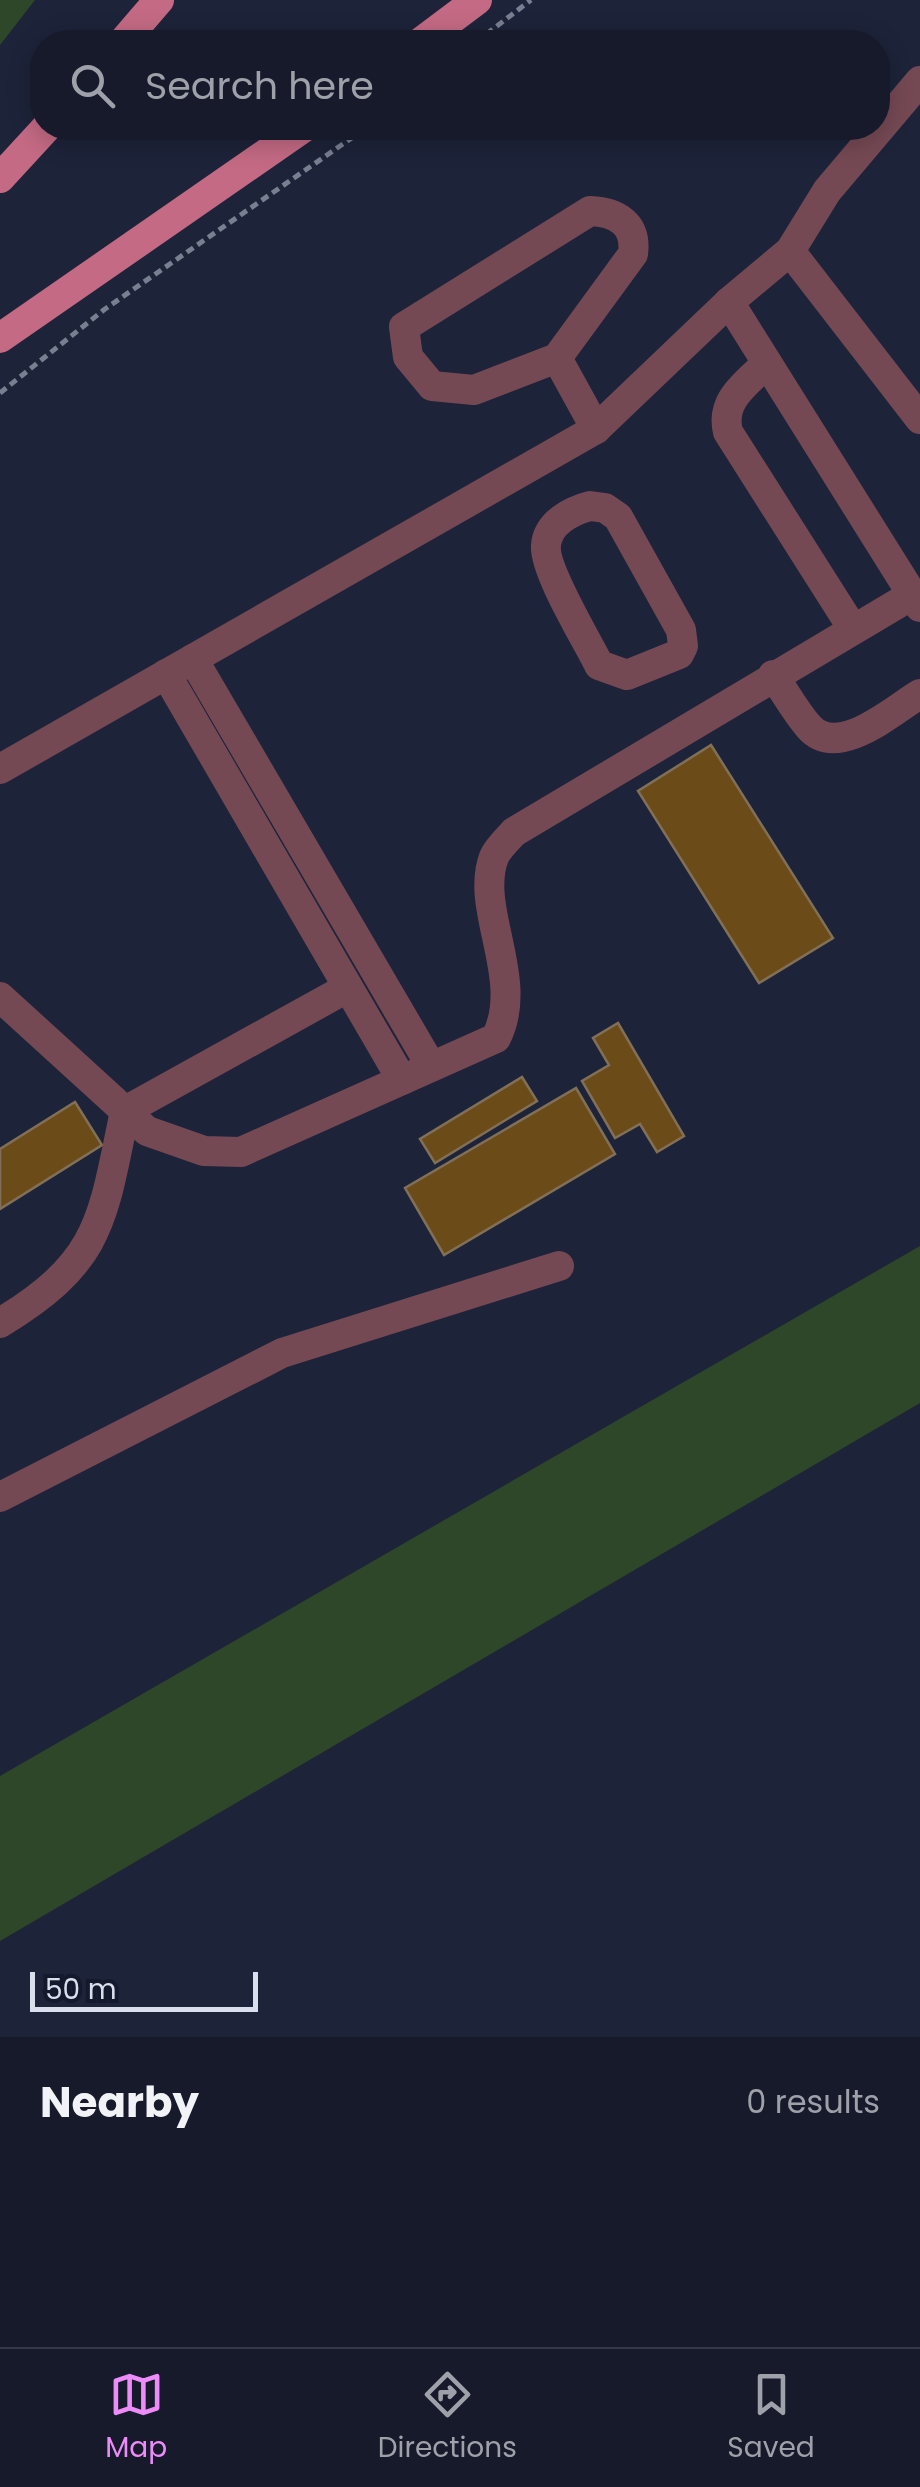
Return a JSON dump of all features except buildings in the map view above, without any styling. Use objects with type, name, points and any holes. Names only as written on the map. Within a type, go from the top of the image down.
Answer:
[{"type":"main road","points":[[133,30],[159,0]]},
{"type":"main road","points":[[436,30],[477,0]]},
{"type":"main road","points":[[0,178],[35,140]]},
{"type":"main road","points":[[0,338],[286,140]]},
{"type":"street","points":[[890,116],[920,81]]},
{"type":"street","points":[[0,769],[193,658],[557,486],[618,517],[681,630],[679,654],[628,675],[600,665],[547,558],[557,486],[596,429],[728,302],[790,251],[827,191],[870,140]]},
{"type":"street","points":[[590,211],[610,212],[626,222],[635,239],[633,254],[557,358],[474,390],[450,391],[432,386],[408,357],[404,328],[590,211]]},
{"type":"street","points":[[790,251],[920,419]]},
{"type":"street","points":[[0,997],[125,1112],[170,1142],[204,1151],[241,1152],[496,1038],[506,1018],[490,890],[494,856],[514,832],[853,629],[916,601],[728,302]]},
{"type":"street","points":[[557,358],[596,429]]},
{"type":"street","points":[[767,363],[730,399],[725,418],[728,432],[853,629]]},
{"type":"street","points":[[193,658],[430,1066]]},
{"type":"street","points":[[166,674],[402,1080]]},
{"type":"street","points":[[773,675],[812,731],[835,739],[852,735],[920,694]]},
{"type":"street","points":[[0,1323],[46,1296],[84,1254],[104,1208],[125,1112],[348,988]]},
{"type":"street","points":[[0,1498],[282,1353],[559,1266]]},
{"type":"path","points":[[492,30],[531,0]]},
{"type":"path","points":[[0,394],[105,309],[349,140]]},
{"type":"green space","points":[[0,0],[35,0],[0,45]]},
{"type":"green space","points":[[920,1246],[920,1403],[0,1941],[0,1776]]}]
